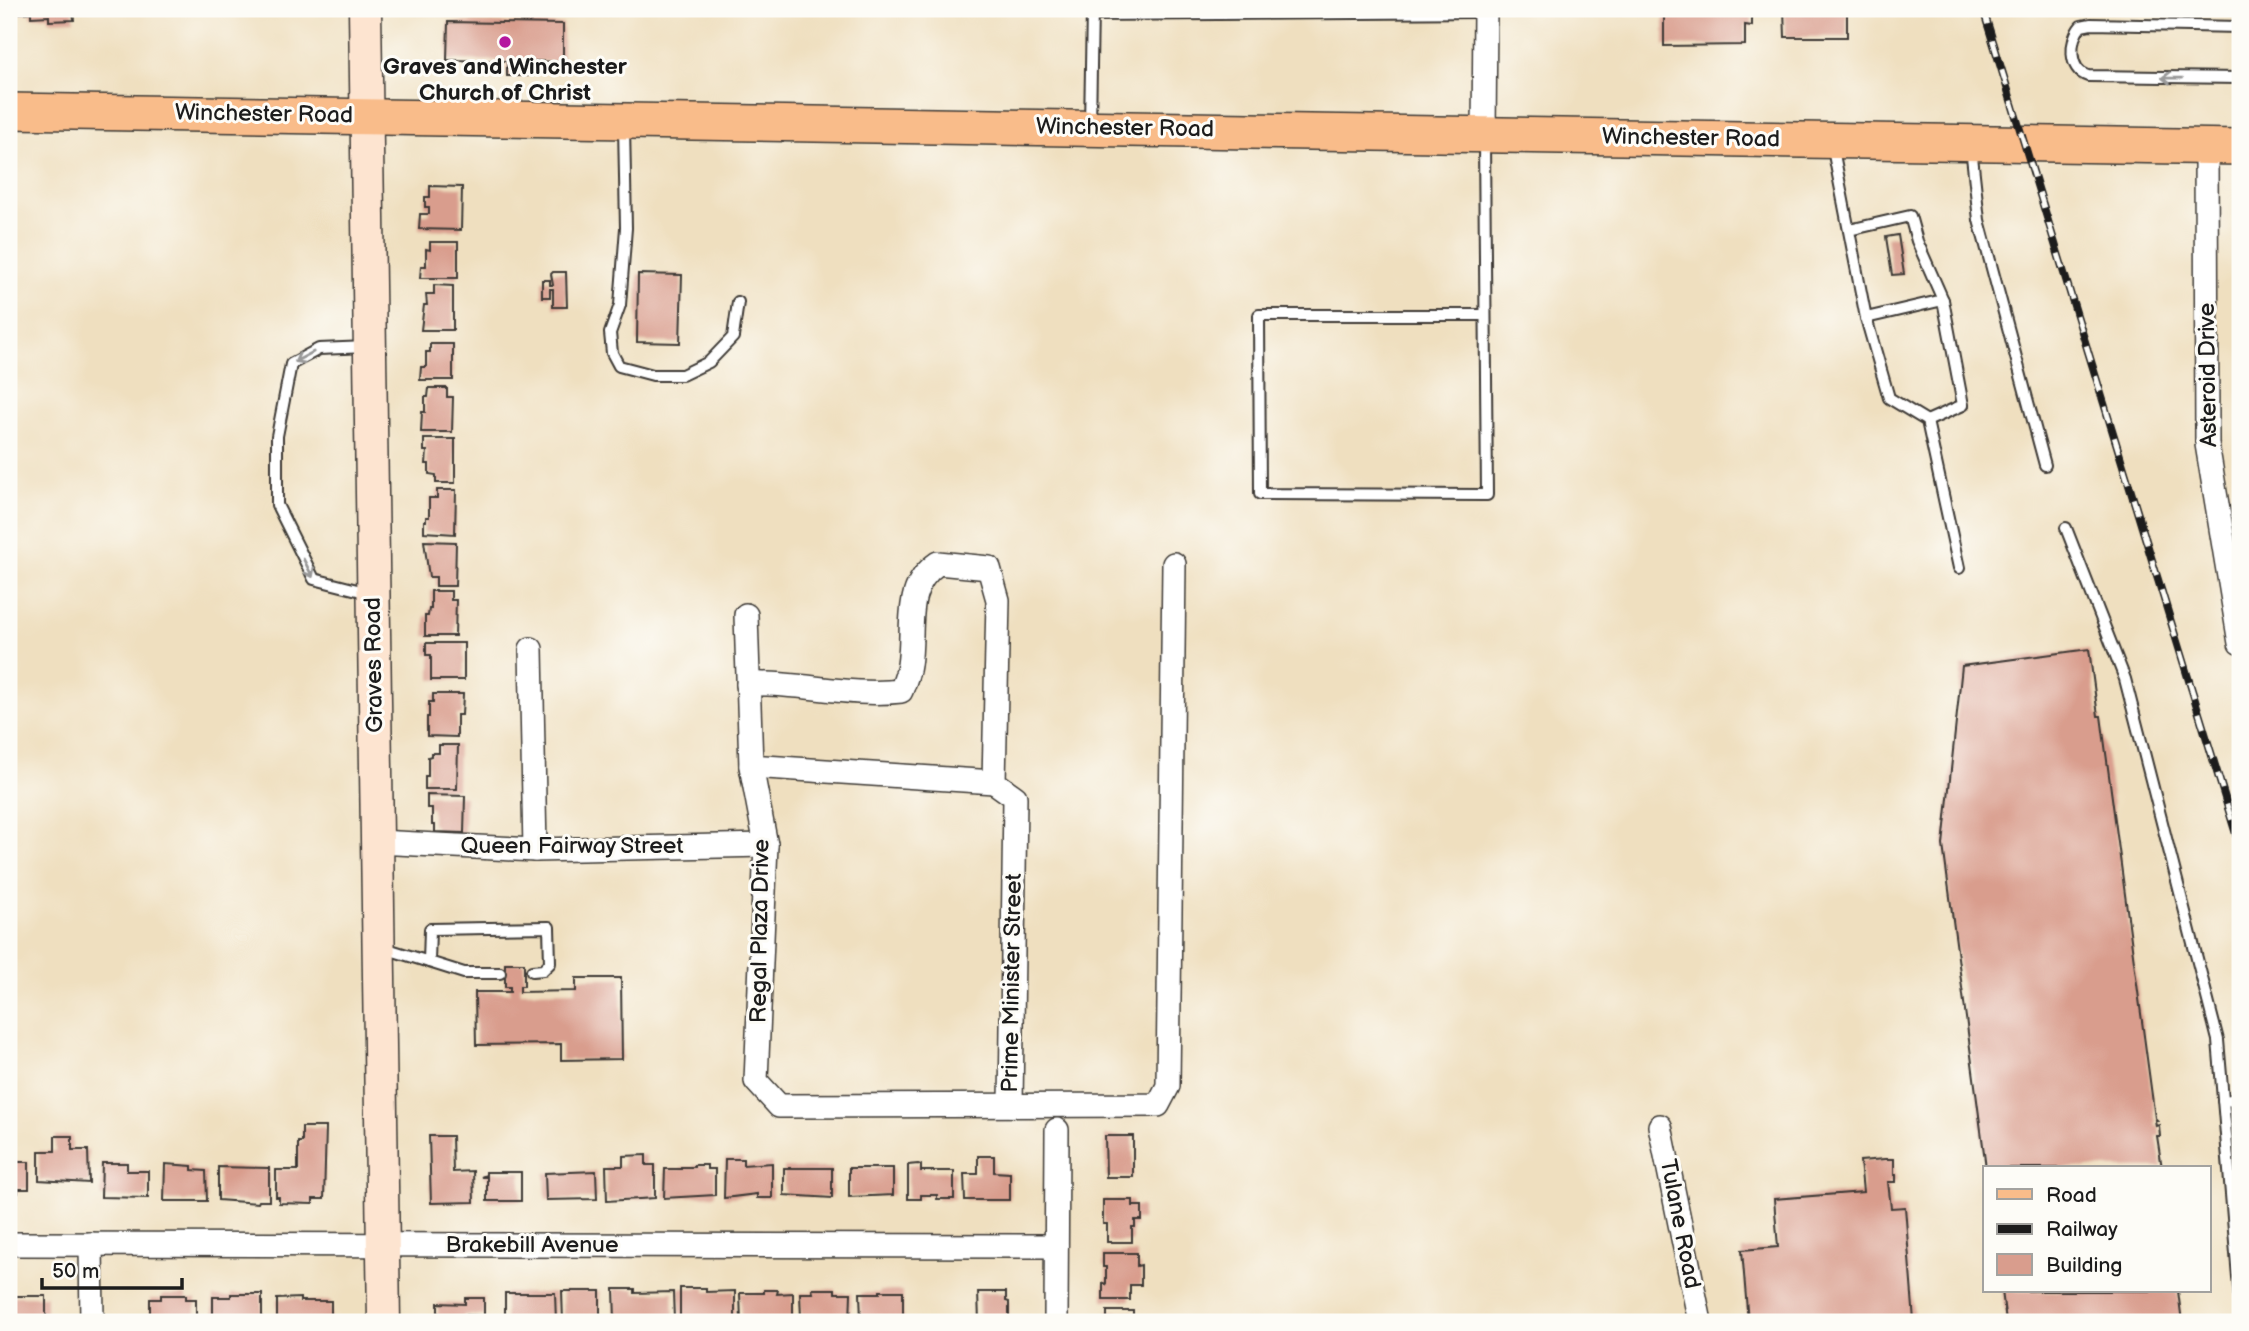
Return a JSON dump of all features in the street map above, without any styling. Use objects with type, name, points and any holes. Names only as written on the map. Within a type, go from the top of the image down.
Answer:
[{"type":"main road","name":"Winchester Road","points":[[9,111],[2240,147]]},
{"type":"street","name":"Graves Road","points":[[365,9],[384,1322]]},
{"type":"street","points":[[1484,135],[1485,10]]},
{"type":"street","name":"Asteroid Drive","points":[[2206,146],[2207,444],[2240,643]]},
{"type":"street","points":[[748,684],[779,683],[881,694],[901,691],[909,666],[914,594],[927,570],[938,562],[989,568],[998,600],[994,782],[751,766]]},
{"type":"street","name":"Prime Minister Street","points":[[994,782],[1015,797],[1011,1105],[1158,1105],[1168,1086],[1174,564]]},
{"type":"street","name":"Regal Plaza Drive","points":[[746,615],[751,766],[766,845],[756,1082],[779,1105],[1011,1105]]},
{"type":"street","points":[[531,649],[535,850]]},
{"type":"street","name":"Queen Fairway Street","points":[[377,842],[535,850],[766,845]]},
{"type":"street","name":"Tulane Road","points":[[1660,1126],[1700,1322]]},
{"type":"street","points":[[1056,1322],[1057,1130]]},
{"type":"street","name":"Brakebill Avenue","points":[[9,1244],[1056,1246]]},
{"type":"street","points":[[91,1244],[92,1322]]},
{"type":"lane","points":[[1090,128],[1092,12],[1485,10]]},
{"type":"lane","points":[[2240,27],[2091,24],[2081,26],[2073,39],[2074,68],[2080,74],[2088,76],[2240,78]]},
{"type":"lane","points":[[624,120],[626,228],[621,305],[610,333],[612,353],[619,366],[653,375],[682,375],[709,362],[733,337],[738,302]]},
{"type":"lane","points":[[1484,135],[1487,495],[1260,494],[1259,315],[1485,315]]},
{"type":"lane","points":[[1832,141],[1866,318],[1889,398],[1927,421],[1959,568]]},
{"type":"lane","points":[[1971,144],[1979,220],[2045,465]]},
{"type":"lane","points":[[1849,230],[1910,216],[1917,241],[1943,300],[1963,405],[1927,421]]},
{"type":"lane","points":[[1866,318],[1943,300]]},
{"type":"lane","points":[[370,347],[319,349],[291,364],[277,436],[276,505],[314,579],[373,595]]},
{"type":"lane","points":[[2066,528],[2125,679],[2218,1040],[2240,1301]]},
{"type":"lane","points":[[429,962],[430,929],[549,927],[550,963],[543,970],[532,971]]},
{"type":"lane","points":[[378,947],[464,972],[500,972]]},
{"type":"lane","points":[[2223,1101],[2240,1098]]},
{"type":"building","points":[[9,9],[73,9],[74,20],[49,21],[49,16],[31,17],[31,12],[9,14]]},
{"type":"building","points":[[1664,9],[1745,9],[1745,16],[1752,16],[1752,26],[1745,25],[1745,45],[1664,46]]},
{"type":"building","points":[[1784,9],[1847,9],[1847,37],[1785,37]]},
{"type":"building","name":"Graves and Winchester Church of Christ","points":[[448,22],[563,24],[563,62],[529,61],[528,76],[507,76],[507,61],[447,60]]},
{"type":"building","points":[[430,186],[462,187],[461,230],[419,229],[420,214],[429,214],[429,207],[425,207],[425,197],[430,197]]},
{"type":"building","points":[[1898,235],[1904,274],[1892,275],[1886,237]]},
{"type":"building","points":[[430,242],[458,242],[458,278],[420,278],[421,266],[426,266],[426,249],[430,250]]},
{"type":"building","points":[[553,272],[566,272],[567,307],[553,307],[553,289],[550,289],[550,297],[542,297],[542,280],[550,280],[550,285],[553,285]]},
{"type":"building","points":[[638,274],[682,275],[680,343],[637,342]]},
{"type":"building","points":[[434,285],[453,286],[453,330],[421,330],[424,305],[427,305],[426,294],[434,294]]},
{"type":"building","points":[[430,344],[453,344],[453,380],[420,380],[421,367],[426,367],[426,352],[430,352]]},
{"type":"building","points":[[429,388],[447,388],[447,397],[453,397],[452,432],[421,432],[422,412],[425,412],[425,397],[428,397]]},
{"type":"building","points":[[424,439],[455,439],[455,483],[436,483],[436,475],[429,474]]},
{"type":"building","points":[[437,490],[456,490],[455,534],[424,532],[424,521],[429,517],[429,498],[437,498]]},
{"type":"building","points":[[424,541],[456,542],[455,586],[436,586],[436,577],[429,577]]},
{"type":"building","points":[[431,591],[451,591],[451,600],[456,600],[455,636],[425,636],[425,616],[428,616],[431,609]]},
{"type":"building","points":[[426,643],[464,643],[464,680],[431,680],[431,655],[426,655]]},
{"type":"building","points":[[2089,649],[2098,716],[2101,716],[2155,1120],[2156,1126],[2159,1125],[2160,1136],[2157,1136],[2162,1166],[1986,1166],[1943,845],[1962,666]]},
{"type":"building","points":[[433,694],[463,694],[462,715],[457,715],[457,737],[427,736],[429,702],[433,702]]},
{"type":"building","points":[[439,745],[458,745],[457,789],[425,789],[428,757],[431,753],[439,753]]},
{"type":"building","points":[[427,795],[465,796],[464,833],[435,832],[435,825],[432,825],[432,808],[427,808]]},
{"type":"building","points":[[505,963],[524,963],[524,986],[520,986],[520,992],[576,991],[576,978],[621,978],[622,1059],[561,1060],[561,1044],[476,1045],[475,992],[510,992],[510,987],[505,987]]},
{"type":"building","points":[[302,1127],[326,1127],[324,1199],[313,1199],[313,1204],[279,1203],[279,1197],[276,1197],[276,1170],[298,1170],[298,1142],[302,1142]]},
{"type":"building","points":[[55,1136],[72,1136],[72,1150],[88,1150],[89,1183],[39,1180],[39,1151],[55,1151]]},
{"type":"building","points":[[429,1136],[452,1136],[453,1172],[473,1171],[474,1202],[431,1203]]},
{"type":"building","points":[[1105,1136],[1133,1136],[1133,1177],[1106,1177]]},
{"type":"building","points":[[646,1155],[646,1165],[655,1165],[655,1198],[607,1201],[606,1166],[623,1166],[623,1156]]},
{"type":"building","points":[[978,1156],[994,1156],[994,1172],[1010,1173],[1010,1200],[965,1200],[964,1174],[978,1174]]},
{"type":"building","points":[[725,1159],[743,1159],[743,1165],[772,1163],[772,1198],[757,1198],[757,1194],[724,1198]]},
{"type":"building","points":[[1894,1159],[1896,1175],[1896,1182],[1888,1182],[1891,1208],[1905,1207],[1914,1321],[1748,1322],[1742,1250],[1778,1247],[1774,1199],[1863,1192],[1860,1161]]},
{"type":"building","points":[[9,1162],[29,1162],[29,1189],[18,1189],[18,1193],[9,1193]]},
{"type":"building","points":[[102,1163],[127,1163],[127,1171],[148,1171],[148,1198],[101,1197]]},
{"type":"building","points":[[165,1164],[192,1166],[192,1170],[206,1171],[207,1201],[164,1201]]},
{"type":"building","points":[[707,1165],[707,1169],[715,1169],[715,1195],[664,1198],[665,1169],[681,1169]]},
{"type":"building","points":[[908,1165],[921,1165],[921,1171],[954,1171],[954,1199],[921,1195],[921,1199],[908,1199]]},
{"type":"building","points":[[218,1167],[269,1168],[269,1201],[258,1203],[218,1200]]},
{"type":"building","points":[[784,1168],[832,1168],[832,1198],[784,1195]]},
{"type":"building","points":[[849,1168],[893,1168],[893,1195],[849,1197]]},
{"type":"building","points":[[596,1171],[597,1199],[546,1200],[545,1173]]},
{"type":"building","points":[[486,1172],[521,1172],[521,1201],[487,1201],[487,1177],[481,1177],[486,1175]]},
{"type":"building","points":[[1103,1200],[1133,1200],[1133,1206],[1142,1206],[1142,1220],[1135,1220],[1135,1227],[1132,1227],[1132,1242],[1107,1242],[1107,1224],[1103,1224]]},
{"type":"building","points":[[1103,1253],[1137,1253],[1137,1266],[1141,1265],[1141,1285],[1130,1285],[1130,1300],[1103,1300],[1106,1267],[1103,1267]]},
{"type":"building","points":[[680,1288],[706,1288],[706,1292],[735,1291],[735,1319],[725,1319],[725,1322],[680,1320]]},
{"type":"building","points":[[614,1289],[635,1289],[635,1293],[673,1292],[674,1320],[615,1320]]},
{"type":"building","points":[[812,1289],[835,1289],[835,1293],[851,1293],[850,1322],[833,1322],[833,1319],[828,1319],[828,1322],[811,1322],[811,1319],[801,1319],[800,1293],[813,1293]]},
{"type":"building","points":[[764,1290],[778,1290],[777,1294],[793,1293],[793,1322],[741,1322],[740,1293],[764,1293]]},
{"type":"building","points":[[562,1291],[600,1291],[600,1322],[563,1322]]},
{"type":"building","points":[[903,1291],[903,1320],[861,1320],[860,1293]]},
{"type":"building","points":[[978,1292],[1006,1292],[1009,1322],[979,1322]]},
{"type":"building","points":[[2002,1292],[2178,1292],[2182,1322],[2006,1322]]},
{"type":"building","points":[[505,1293],[555,1293],[556,1322],[505,1322]]},
{"type":"building","points":[[231,1294],[262,1294],[262,1322],[213,1322],[213,1297],[231,1297]]},
{"type":"building","points":[[161,1295],[186,1295],[186,1299],[196,1299],[196,1322],[150,1322],[150,1299],[161,1299]]},
{"type":"building","points":[[9,1296],[46,1296],[46,1322],[9,1322]]},
{"type":"building","points":[[300,1298],[300,1301],[331,1301],[331,1322],[277,1322],[277,1299]]},
{"type":"building","points":[[465,1298],[484,1298],[484,1316],[464,1315],[464,1322],[433,1322],[432,1315],[438,1314],[438,1303],[465,1304]]},
{"type":"building","points":[[1107,1311],[1133,1311],[1133,1322],[1107,1322]]},
{"type":"railway","points":[[1983,9],[2240,847]]},
{"type":"place","name":"Graves and Winchester Church of Christ","points":[[505,42]]}]
